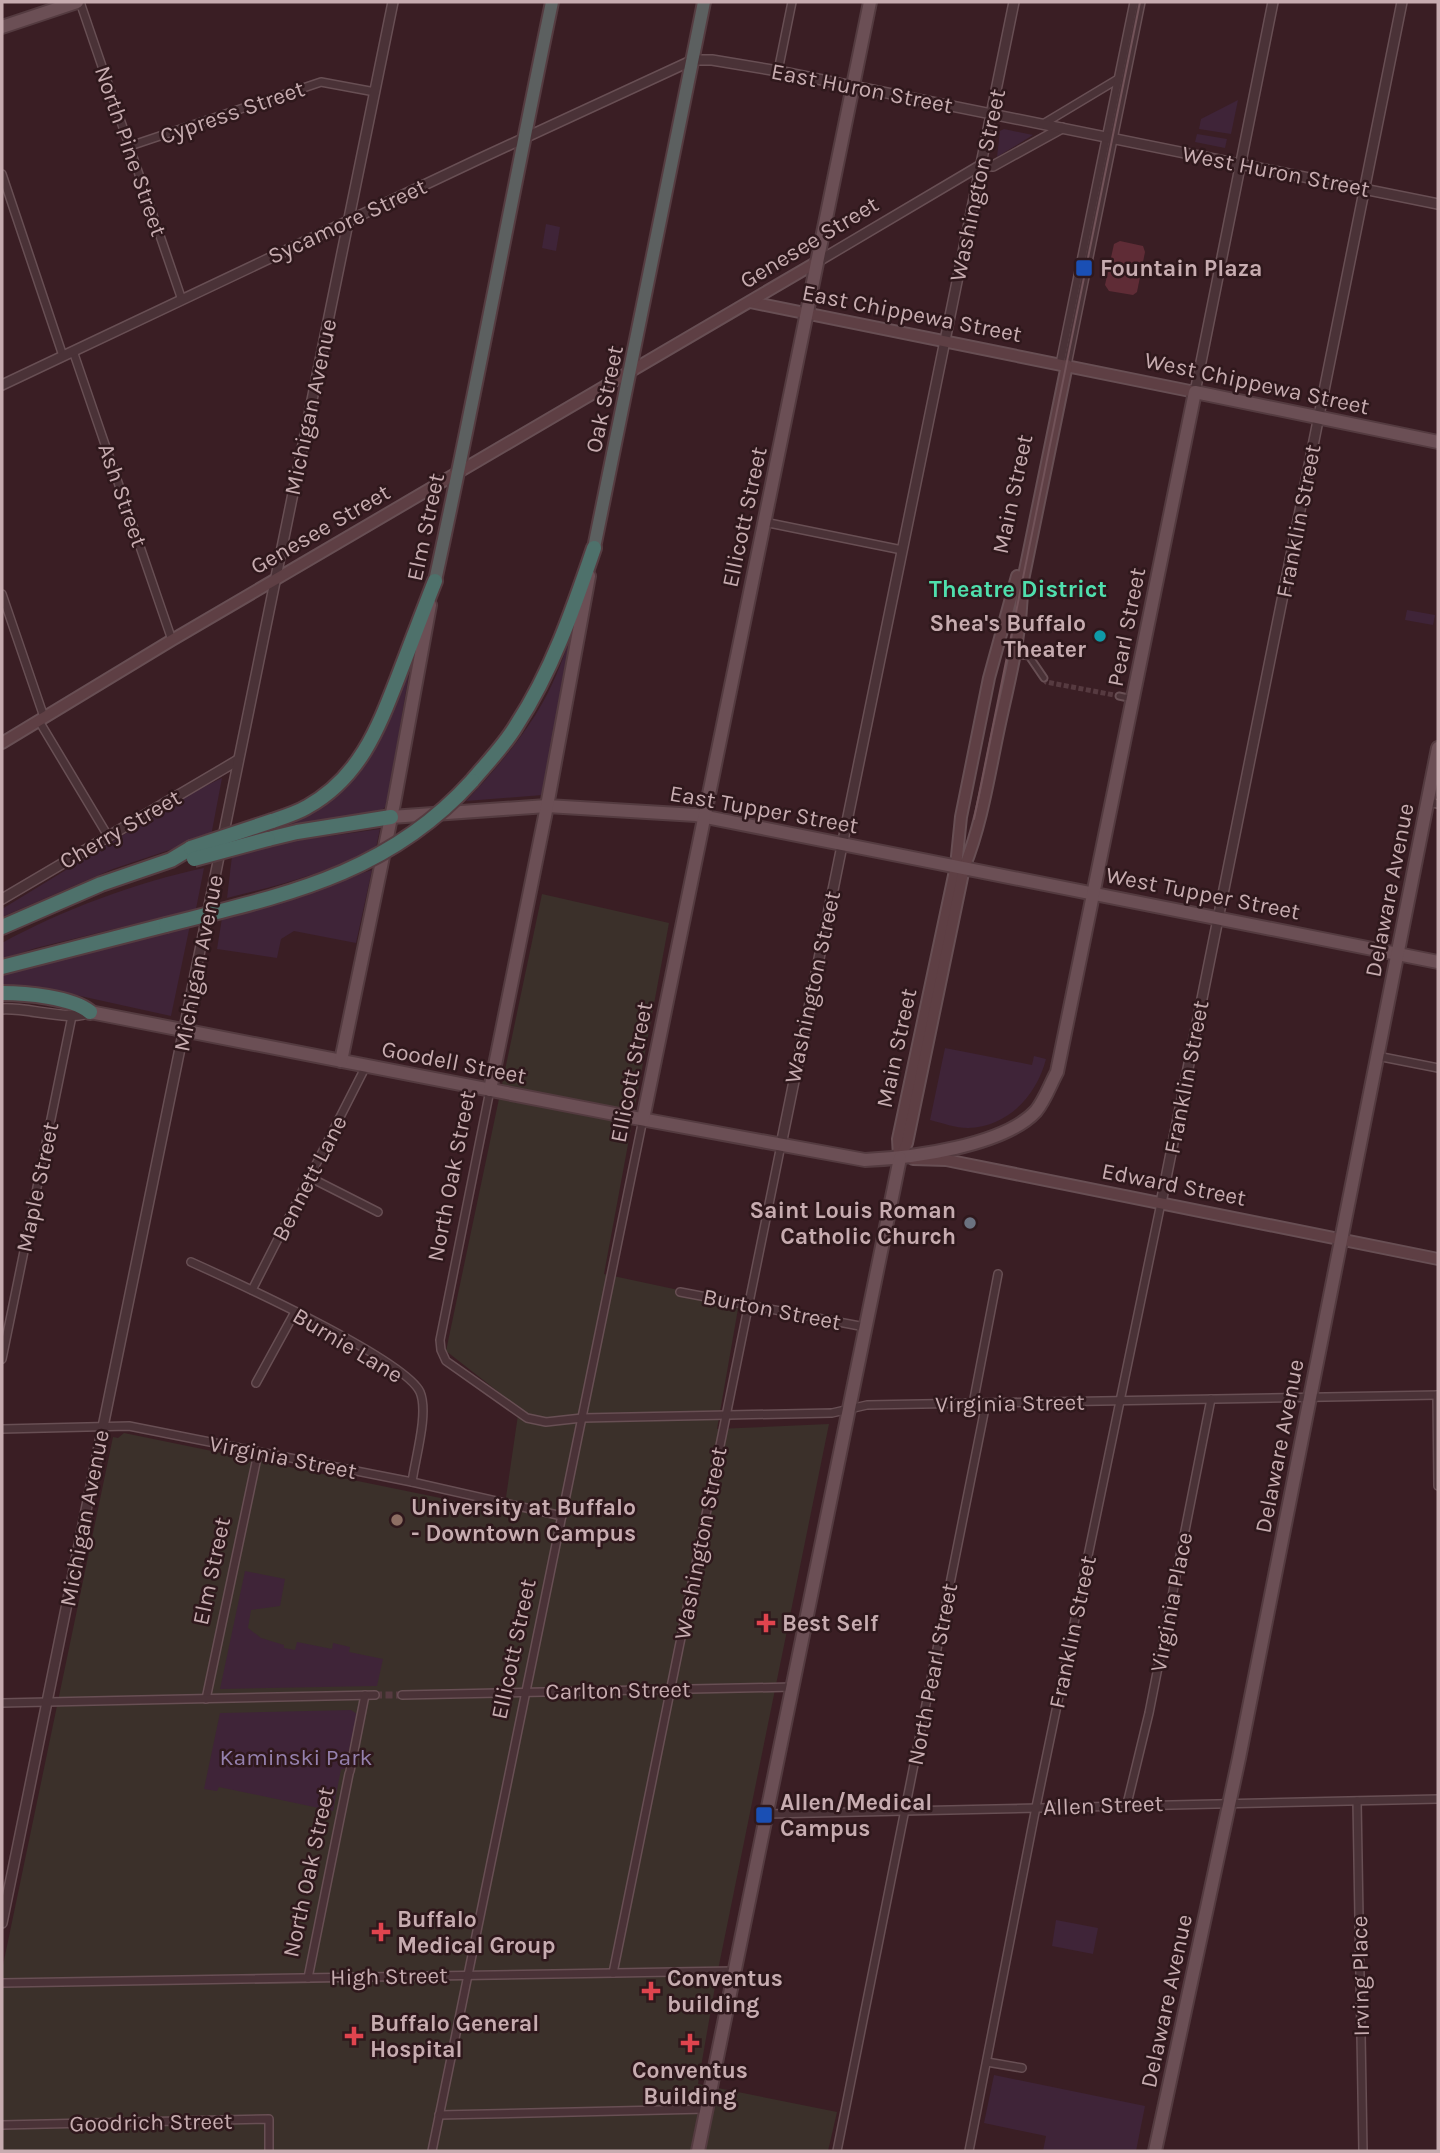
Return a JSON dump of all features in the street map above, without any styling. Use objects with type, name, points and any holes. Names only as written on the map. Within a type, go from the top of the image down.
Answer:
[{"type":"highway","name":"Elm Street","points":[[435,581],[552,2]]},
{"type":"highway","name":"Oak Street","points":[[594,548],[704,2]]},
{"type":"highway","points":[[2,967],[288,893],[374,859],[424,827],[453,803],[516,727],[569,625],[594,548]]},
{"type":"highway","points":[[2,927],[101,884],[171,860],[191,848],[307,808],[334,788],[356,765],[372,741],[435,581]]},
{"type":"highway","points":[[171,860],[194,859],[297,832],[391,817]]},
{"type":"highway","points":[[2,993],[50,998],[84,1007],[90,1012]]},
{"type":"main road","points":[[2,27],[79,2]]},
{"type":"main road","name":"Ellicott Street","points":[[643,1119],[870,2]]},
{"type":"main road","name":"Genesee Street","points":[[2,743],[275,579],[817,262]]},
{"type":"main road","name":"East Chippewa Street","points":[[750,302],[1065,365]]},
{"type":"main road","name":"West Chippewa Street","points":[[1065,365],[1438,442]]},
{"type":"main road","name":"Main Street","points":[[960,867],[979,824],[1022,612],[1022,585],[1065,365]]},
{"type":"main road","name":"Main Street","points":[[960,867],[961,817],[989,678],[1015,584],[1065,365]]},
{"type":"main road","name":"Pearl Street","points":[[900,1158],[995,1137],[1035,1112],[1056,1072],[1195,392]]},
{"type":"main road","name":"Oak Street","points":[[547,806],[594,548]]},
{"type":"main road","name":"Elm Street","points":[[341,1061],[391,817],[435,581]]},
{"type":"main road","name":"Delaware Avenue","points":[[1155,2151],[1230,1802],[1397,954],[1433,803],[1438,748]]},
{"type":"main road","name":"East Tupper Street","points":[[391,817],[547,806],[704,816],[960,867]]},
{"type":"main road","name":"North Oak Street","points":[[490,1090],[547,806]]},
{"type":"main road","points":[[698,2151],[900,1158],[907,1143],[960,867]]},
{"type":"main road","name":"West Tupper Street","points":[[960,867],[1438,962]]},
{"type":"main road","name":"Goodell Street","points":[[90,1012],[781,1145],[865,1160],[900,1158]]},
{"type":"main road","name":"Edward Street","points":[[900,1158],[946,1160],[1438,1259]]},
{"type":"street","name":"North Pine Street","points":[[79,2],[182,300]]},
{"type":"street","name":"Michigan Avenue","points":[[2,1923],[393,2]]},
{"type":"street","points":[[778,71],[792,2]]},
{"type":"street","name":"Washington Street","points":[[613,1973],[1014,2]]},
{"type":"street","name":"Main Street","points":[[1111,137],[1118,79],[1133,2]]},
{"type":"street","name":"Main Street","points":[[1065,365],[1141,2]]},
{"type":"street","name":"Pearl Street","points":[[1195,392],[1273,2]]},
{"type":"street","name":"Franklin Street","points":[[969,2151],[1036,1807],[1161,1203],[1402,2]]},
{"type":"street","name":"Sycamore Street","points":[[2,385],[693,60]]},
{"type":"street","name":"East Huron Street","points":[[693,60],[712,60],[778,71],[1111,137]]},
{"type":"street","points":[[1043,124],[1118,79]]},
{"type":"street","name":"Cypress Street","points":[[130,146],[321,82],[375,92]]},
{"type":"street","name":"Genesee Street","points":[[817,262],[981,165],[993,166],[1062,128]]},
{"type":"street","name":"West Huron Street","points":[[1111,137],[1438,204]]},
{"type":"street","points":[[2,174],[63,356]]},
{"type":"street","name":"Ash Street","points":[[73,351],[172,640]]},
{"type":"street","points":[[764,522],[902,550]]},
{"type":"street","points":[[2,594],[41,719],[108,836]]},
{"type":"street","points":[[1021,655],[1029,656],[1044,678]]},
{"type":"street","points":[[1119,696],[1133,699]]},
{"type":"street","name":"Cherry Street","points":[[2,899],[238,760]]},
{"type":"street","name":"Goodell Street","points":[[2,1009],[36,1010],[72,1016],[82,1016],[90,1012]]},
{"type":"street","name":"Maple Street","points":[[2,1359],[72,1016]]},
{"type":"street","points":[[1377,1056],[1438,1068]]},
{"type":"street","name":"Bennett Lane","points":[[252,1290],[366,1066]]},
{"type":"street","name":"North Oak Street","points":[[490,1090],[440,1340],[441,1350],[446,1362],[527,1419],[547,1422],[582,1418]]},
{"type":"street","name":"Ellicott Street","points":[[432,2151],[643,1119]]},
{"type":"street","points":[[309,1177],[378,1212]]},
{"type":"street","name":"Burnie Lane","points":[[191,1262],[295,1312],[376,1355],[404,1374],[419,1391],[423,1414],[412,1482]]},
{"type":"street","points":[[973,1404],[998,1274]]},
{"type":"street","name":"Burton Street","points":[[680,1292],[865,1327]]},
{"type":"street","points":[[256,1383],[295,1312]]},
{"type":"street","points":[[1438,1395],[1438,1486]]},
{"type":"street","name":"Virginia Street","points":[[582,1418],[832,1413],[867,1405],[1438,1395]]},
{"type":"street","name":"Virginia Place","points":[[1127,1804],[1149,1713],[1211,1399]]},
{"type":"street","name":"North Pearl Street","points":[[837,2151],[986,1403]]},
{"type":"street","name":"Virginia Street","points":[[2,1429],[129,1426],[412,1482],[562,1516]]},
{"type":"street","name":"Elm Street","points":[[206,1699],[258,1453]]},
{"type":"street","name":"Carlton Street","points":[[402,1695],[793,1687]]},
{"type":"street","name":"North Oak Street","points":[[308,1978],[365,1695]]},
{"type":"street","points":[[2,1703],[375,1695]]},
{"type":"street","name":"Allen Street","points":[[768,1814],[1438,1799]]},
{"type":"street","name":"Irving Place","points":[[1357,1801],[1363,2151]]},
{"type":"street","name":"High Street","points":[[2,1983],[735,1970]]},
{"type":"street","points":[[987,2062],[1022,2068]]},
{"type":"street","points":[[439,2115],[706,2109]]},
{"type":"street","name":"Goodrich Street","points":[[2,2125],[269,2119],[270,2151]]},
{"type":"shaded area","points":[[1120,241],[1143,246],[1145,252],[1137,292],[1133,295],[1109,291],[1105,285],[1114,244]]},
{"type":"shaded area","points":[[542,894],[669,923],[604,1274],[739,1303],[717,1429],[829,1424],[717,1975],[698,2084],[837,2112],[828,2151],[2,2151],[2,1970],[113,1437],[118,1438],[124,1433],[504,1511],[519,1408],[446,1351]]},
{"type":"green space","points":[[1238,100],[1231,134],[1199,129],[1201,119]]},
{"type":"green space","points":[[1004,129],[1033,135],[997,157],[1000,131]]},
{"type":"green space","points":[[1197,134],[1227,139],[1225,148],[1195,142]]},
{"type":"green space","points":[[546,224],[560,227],[556,251],[542,248]]},
{"type":"green space","points":[[1407,610],[1435,615],[1433,625],[1405,620]]},
{"type":"green space","points":[[574,627],[543,795],[466,801],[508,754],[535,715],[556,675]]},
{"type":"green space","points":[[410,667],[387,805],[382,810],[286,828],[332,798],[359,771],[380,738]]},
{"type":"green space","points":[[222,778],[211,836],[113,869],[2,917],[2,909],[197,790]]},
{"type":"green space","points":[[380,829],[376,848],[357,857],[303,877],[227,898],[232,856],[287,842]]},
{"type":"green space","points":[[204,868],[196,909],[36,948],[2,959],[2,943],[49,919],[126,889]]},
{"type":"green space","points":[[372,870],[356,943],[294,931],[281,939],[277,958],[217,949],[222,918]]},
{"type":"green space","points":[[190,925],[171,1016],[44,988],[2,986],[2,974]]},
{"type":"green space","points":[[945,1048],[1032,1065],[1034,1056],[1046,1059],[1036,1085],[1019,1107],[996,1122],[963,1128],[930,1120]]},
{"type":"green space","name":"Kaminski Park","points":[[245,1571],[285,1579],[280,1606],[251,1610],[248,1628],[261,1638],[284,1645],[284,1648],[295,1650],[297,1642],[332,1649],[333,1643],[350,1647],[349,1652],[383,1659],[377,1686],[220,1689]]},
{"type":"green space","name":"Kaminski Park","points":[[351,1710],[357,1714],[345,1769],[341,1769],[333,1811],[219,1787],[217,1791],[204,1789],[220,1713]]},
{"type":"green space","points":[[1056,1920],[1098,1928],[1093,1954],[1052,1946]]},
{"type":"green space","points":[[994,2075],[1145,2106],[1136,2151],[1043,2151],[1046,2136],[984,2123]]},
{"type":"tunnel","points":[[1044,678],[1046,682],[1119,696]]},
{"type":"tunnel","points":[[375,1695],[402,1695]]},
{"type":"tram line","points":[[974,819],[1140,2]]},
{"type":"place","name":"Fountain Plaza","points":[[1084,268]]},
{"type":"place","name":"Shea's Buffalo Theater","points":[[1100,636]]},
{"type":"place","name":"Saint Louis Roman Catholic Church","points":[[970,1223]]},
{"type":"place","name":"University at Buffalo - Downtown Campus","points":[[397,1520]]},
{"type":"place","name":"Best Self","points":[[766,1623]]},
{"type":"place","name":"Allen/Medical Campus","points":[[764,1815]]},
{"type":"place","name":"Buffalo Medical Group","points":[[381,1932]]},
{"type":"place","name":"Conventus building","points":[[651,1991]]},
{"type":"place","name":"Buffalo General Hospital","points":[[354,2036]]},
{"type":"place","name":"Conventus Building","points":[[690,2043]]},
{"type":"district","name":"Theatre District","points":[[1018,589]]}]
